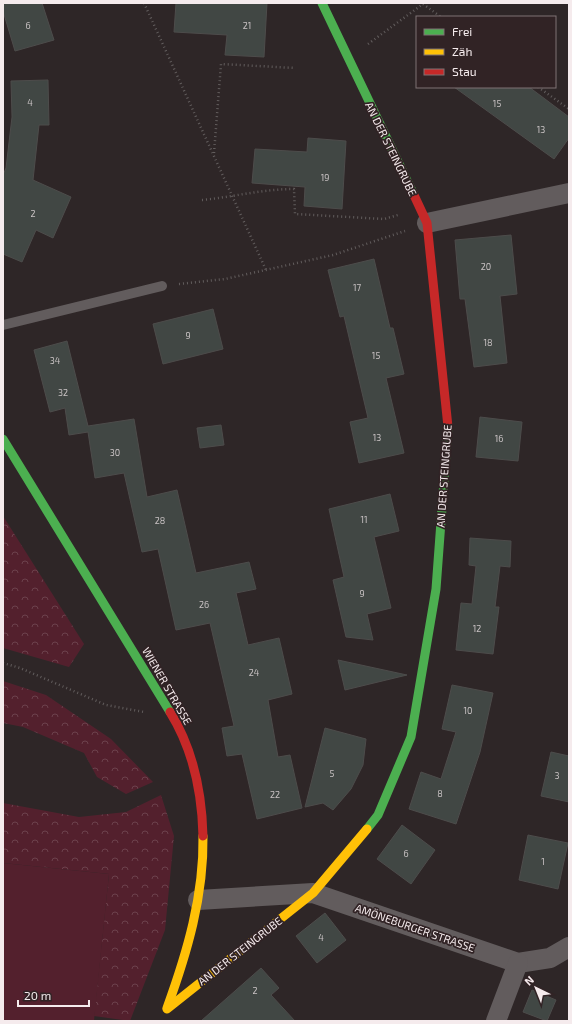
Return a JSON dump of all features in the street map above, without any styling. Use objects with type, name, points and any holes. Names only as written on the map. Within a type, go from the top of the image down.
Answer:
[{"type":"street","name":"AN DER STEINGRUBE","points":[[167,1009],[313,893],[378,815],[411,736],[434,605],[448,422],[423,216],[322,3]]},
{"type":"street","points":[[423,216],[569,192]]},
{"type":"street","name":"WIENER STRASSE","points":[[3,439],[174,718],[190,753],[199,789],[204,844],[198,900],[192,937],[180,976],[163,1021]]},
{"type":"street","points":[[198,900],[313,893]]},
{"type":"street","name":"AMÖNEBURGER STRASSE","points":[[313,893],[518,963],[550,958],[569,947]]},
{"type":"street","points":[[496,1021],[518,963]]},
{"type":"lane","points":[[3,325],[162,286]]},
{"type":"path","points":[[144,3],[214,153],[266,270]]},
{"type":"path","points":[[348,58],[423,4],[440,16]]},
{"type":"path","points":[[214,153],[221,64],[295,68]]},
{"type":"path","points":[[539,88],[569,109]]},
{"type":"path","points":[[202,200],[234,197],[270,189],[294,189],[295,214],[384,219],[423,216]]},
{"type":"path","points":[[162,286],[225,279],[333,255],[423,216]]},
{"type":"path","points":[[3,663],[20,668],[106,705],[174,718]]},
{"type":"green space","points":[[3,516],[84,644],[69,667],[3,648]]},
{"type":"green space","points":[[3,681],[46,695],[111,739],[153,782],[126,794],[97,777],[84,753],[23,727],[3,723]]},
{"type":"green space","points":[[161,795],[174,836],[165,930],[130,1021],[94,1016],[109,874],[3,863],[3,803],[79,817],[126,812]]},
{"type":"green space","points":[[3,863],[109,874],[94,1021],[3,1021]]},
{"type":"building","points":[[3,3],[42,3],[54,40],[15,51],[3,11]]},
{"type":"building","points":[[176,3],[267,3],[264,57],[225,55],[227,35],[174,32]]},
{"type":"building","points":[[48,80],[49,125],[39,125],[33,180],[71,197],[53,238],[36,230],[22,262],[3,254],[3,175],[6,168],[12,117],[11,81]]},
{"type":"building","points":[[455,88],[530,88],[569,117],[569,138],[554,159]]},
{"type":"building","points":[[308,138],[346,141],[342,209],[304,206],[305,187],[252,183],[255,149],[307,152]]},
{"type":"building","points":[[511,235],[517,294],[500,296],[507,363],[474,367],[465,299],[460,299],[455,240]]},
{"type":"building","points":[[374,259],[390,328],[393,328],[404,374],[386,378],[404,453],[359,463],[350,422],[368,418],[344,316],[340,317],[328,270]]},
{"type":"building","points":[[213,309],[223,349],[163,364],[153,324]]},
{"type":"building","points":[[67,341],[88,426],[134,419],[147,497],[177,490],[196,573],[249,562],[256,589],[236,593],[248,645],[279,638],[292,694],[268,700],[278,757],[290,755],[302,808],[257,819],[242,754],[227,756],[222,728],[234,726],[210,623],[176,630],[158,549],[142,552],[124,473],[95,478],[88,432],[69,435],[65,408],[50,412],[34,350]]},
{"type":"building","points":[[480,417],[522,422],[518,461],[476,457]]},
{"type":"building","points":[[221,425],[224,445],[200,448],[197,428]]},
{"type":"building","points":[[390,494],[399,531],[374,537],[391,608],[367,614],[373,640],[346,637],[333,580],[344,577],[329,509]]},
{"type":"building","points":[[470,538],[511,541],[510,567],[500,566],[495,607],[499,607],[493,654],[456,650],[461,603],[472,604],[476,566],[469,565]]},
{"type":"building","points":[[338,660],[407,675],[345,690]]},
{"type":"building","points":[[452,685],[493,693],[480,752],[456,824],[409,809],[421,772],[441,779],[456,732],[442,729]]},
{"type":"building","points":[[325,728],[366,739],[363,765],[351,789],[333,810],[323,803],[305,807]]},
{"type":"building","points":[[551,752],[569,756],[569,802],[541,796]]},
{"type":"building","points":[[402,825],[435,850],[411,884],[377,859]]},
{"type":"building","points":[[528,835],[568,843],[558,889],[519,880]]},
{"type":"building","points":[[325,913],[346,940],[317,963],[296,936]]},
{"type":"building","points":[[261,968],[279,988],[271,995],[295,1021],[201,1021]]},
{"type":"building","points":[[532,990],[556,1000],[547,1021],[523,1012]]},
{"type":"traffic: fast","points":[[322,3],[413,193]]},
{"type":"traffic: fast","points":[[367,829],[378,815],[411,737],[436,589],[448,427]]},
{"type":"traffic: fast","points":[[3,439],[170,712]]},
{"type":"traffic: slow","points":[[167,1009],[313,893],[367,829]]},
{"type":"traffic: slow","points":[[167,1008],[193,924],[201,880],[203,836]]},
{"type":"traffic: jam","points":[[413,193],[427,223],[448,427]]},
{"type":"traffic: jam","points":[[170,712],[185,741],[195,772],[201,804],[203,836]]}]
